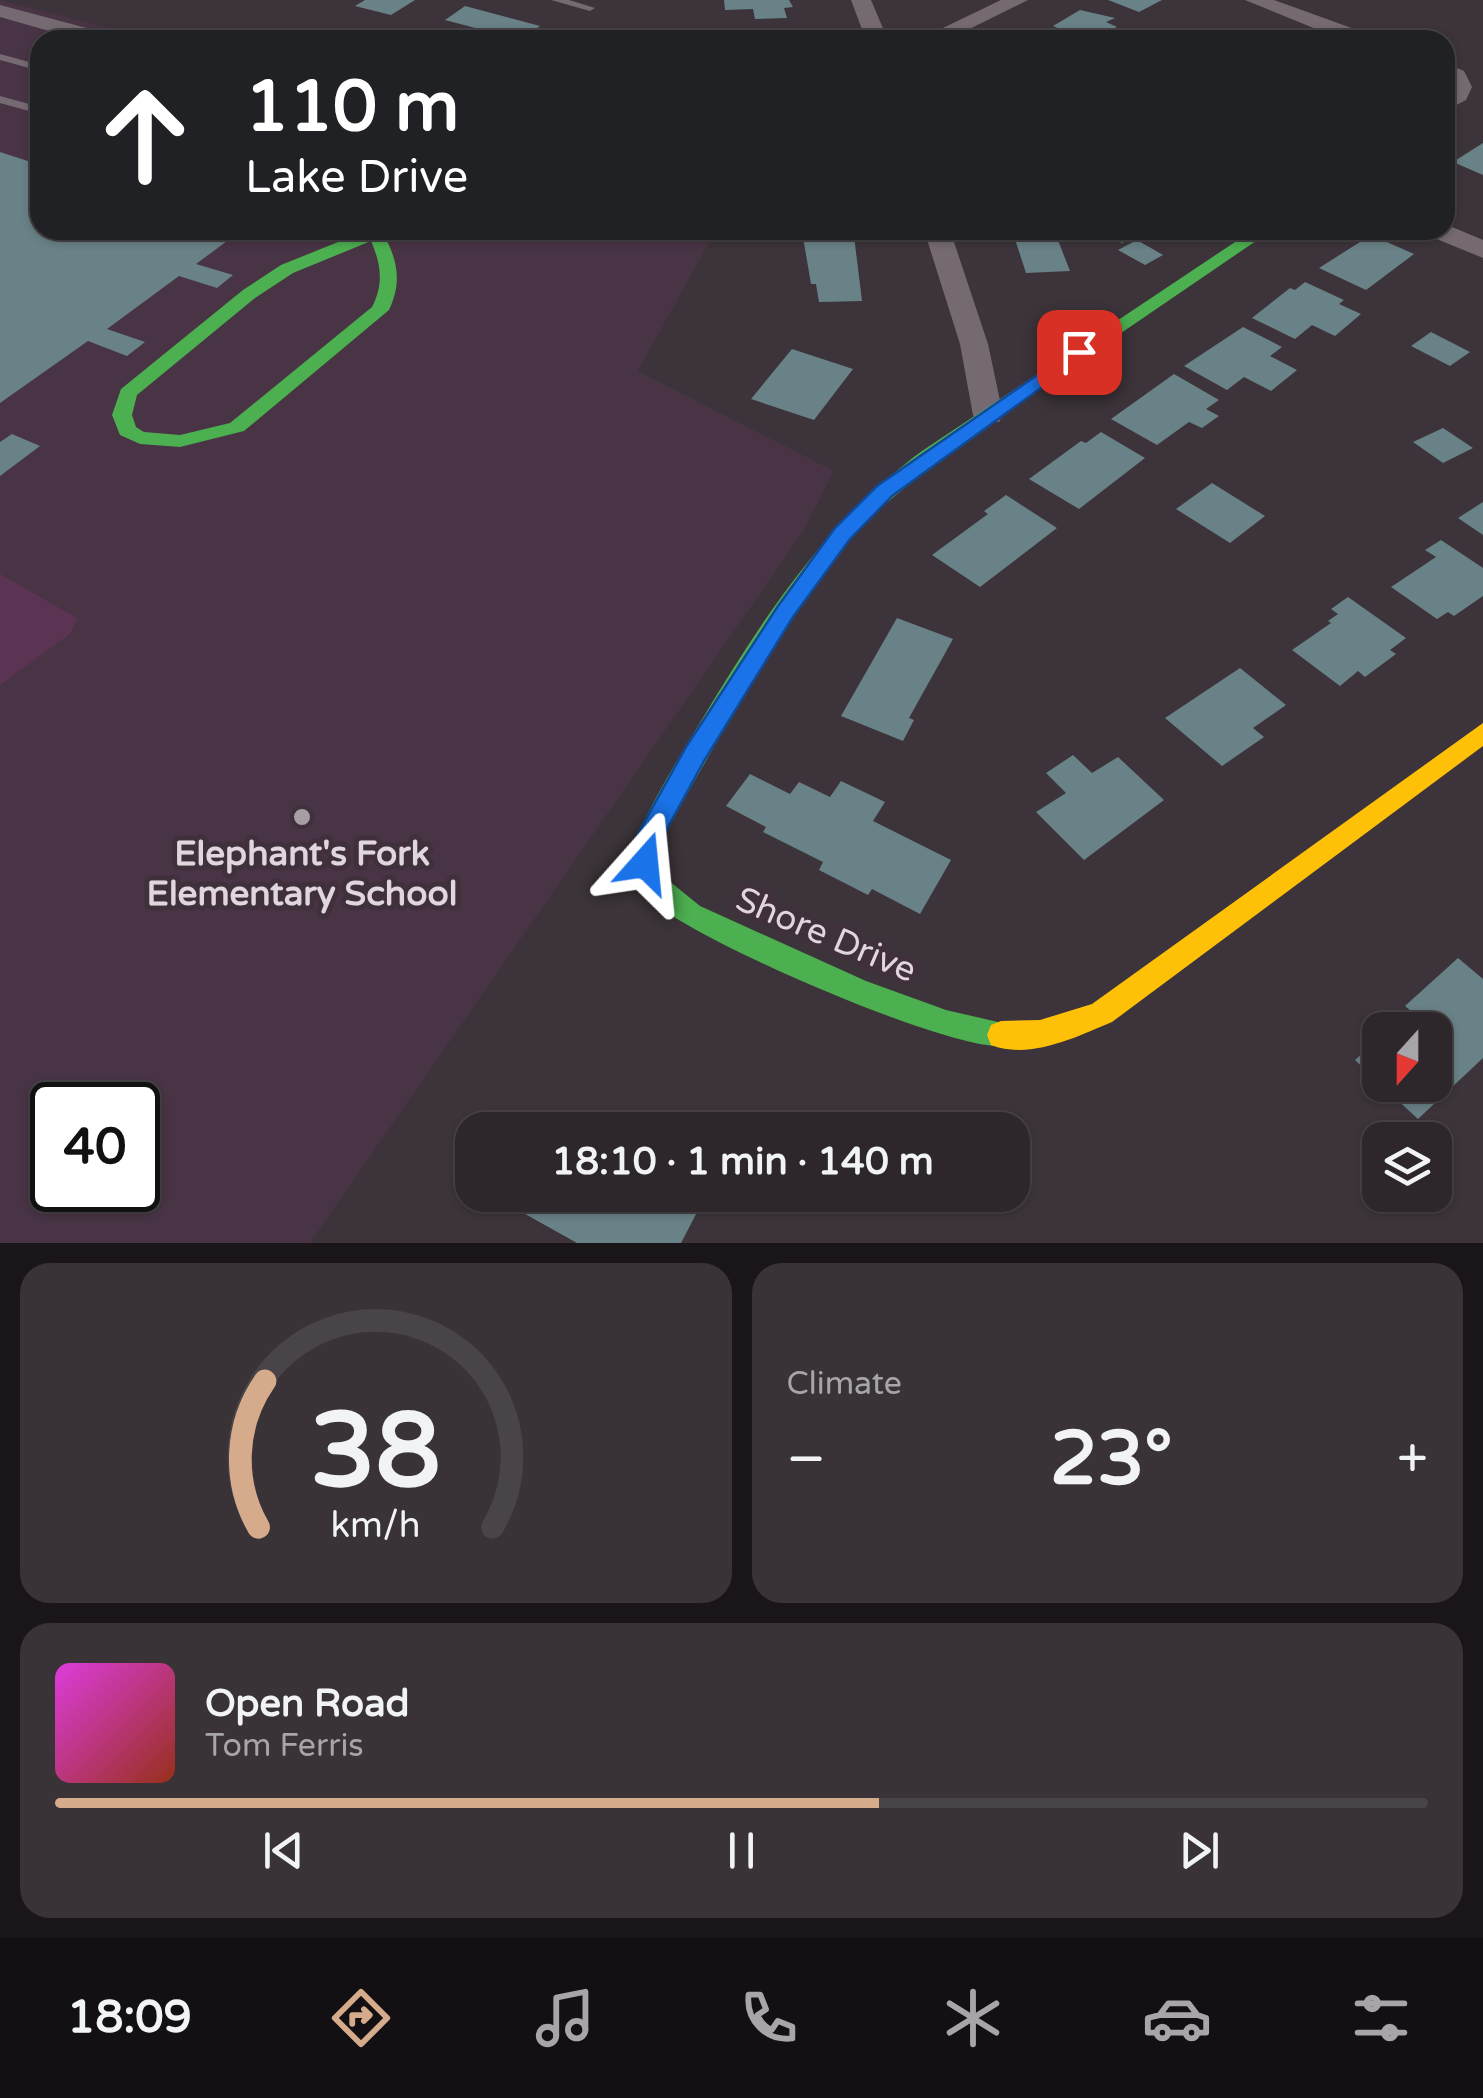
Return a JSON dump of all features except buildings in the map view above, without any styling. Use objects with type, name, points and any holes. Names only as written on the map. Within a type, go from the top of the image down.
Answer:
[{"type":"street","points":[[861,0],[872,30]]},
{"type":"street","points":[[951,30],[1018,0]]},
{"type":"street","points":[[1254,0],[1336,30]]},
{"type":"street","points":[[0,11],[69,30]]},
{"type":"street","points":[[1455,238],[1483,250]]},
{"type":"street","points":[[356,240],[287,269],[248,294],[128,393],[122,408],[123,423],[134,435],[180,443],[212,438],[237,427],[380,310],[391,295],[393,282],[381,240]]},
{"type":"street","points":[[939,240],[974,344],[988,415]]},
{"type":"street","name":"Shore Drive","points":[[1249,240],[988,415],[884,491],[842,533],[695,754],[648,839],[645,863],[651,882],[668,902],[810,970],[968,1032],[1019,1036],[1058,1031],[1102,1013],[1483,733]]},
{"type":"lane","points":[[556,0],[590,8]]},
{"type":"lane","points":[[0,56],[30,65]]},
{"type":"lane","points":[[0,98],[30,108]]},
{"type":"shaded area","name":"Elephant's Fork Elementary School","points":[[0,0],[118,30],[30,30],[30,240],[710,240],[638,371],[834,471],[804,530],[310,1243],[0,1243]]},
{"type":"shaded area","points":[[0,574],[77,618],[71,633],[0,685]]},
{"type":"traffic: fast","points":[[358,240],[287,269],[249,294],[128,393],[122,415],[127,430],[140,438],[180,441],[237,427],[380,310],[388,290],[389,271],[378,240]]},
{"type":"traffic: fast","points":[[1001,1035],[946,1024],[886,1003],[691,915],[652,883],[647,869],[649,838],[663,807],[760,646],[822,558],[861,512],[953,438],[1249,240]]},
{"type":"traffic: slow","points":[[1001,1035],[1040,1033],[1102,1013],[1483,733]]},
{"type":"place","name":"Elephant's Fork Elementary School","points":[[302,817]]},
{"type":"route","points":[[645,863],[648,839],[695,754],[842,533],[884,491],[1079,352]]}]
